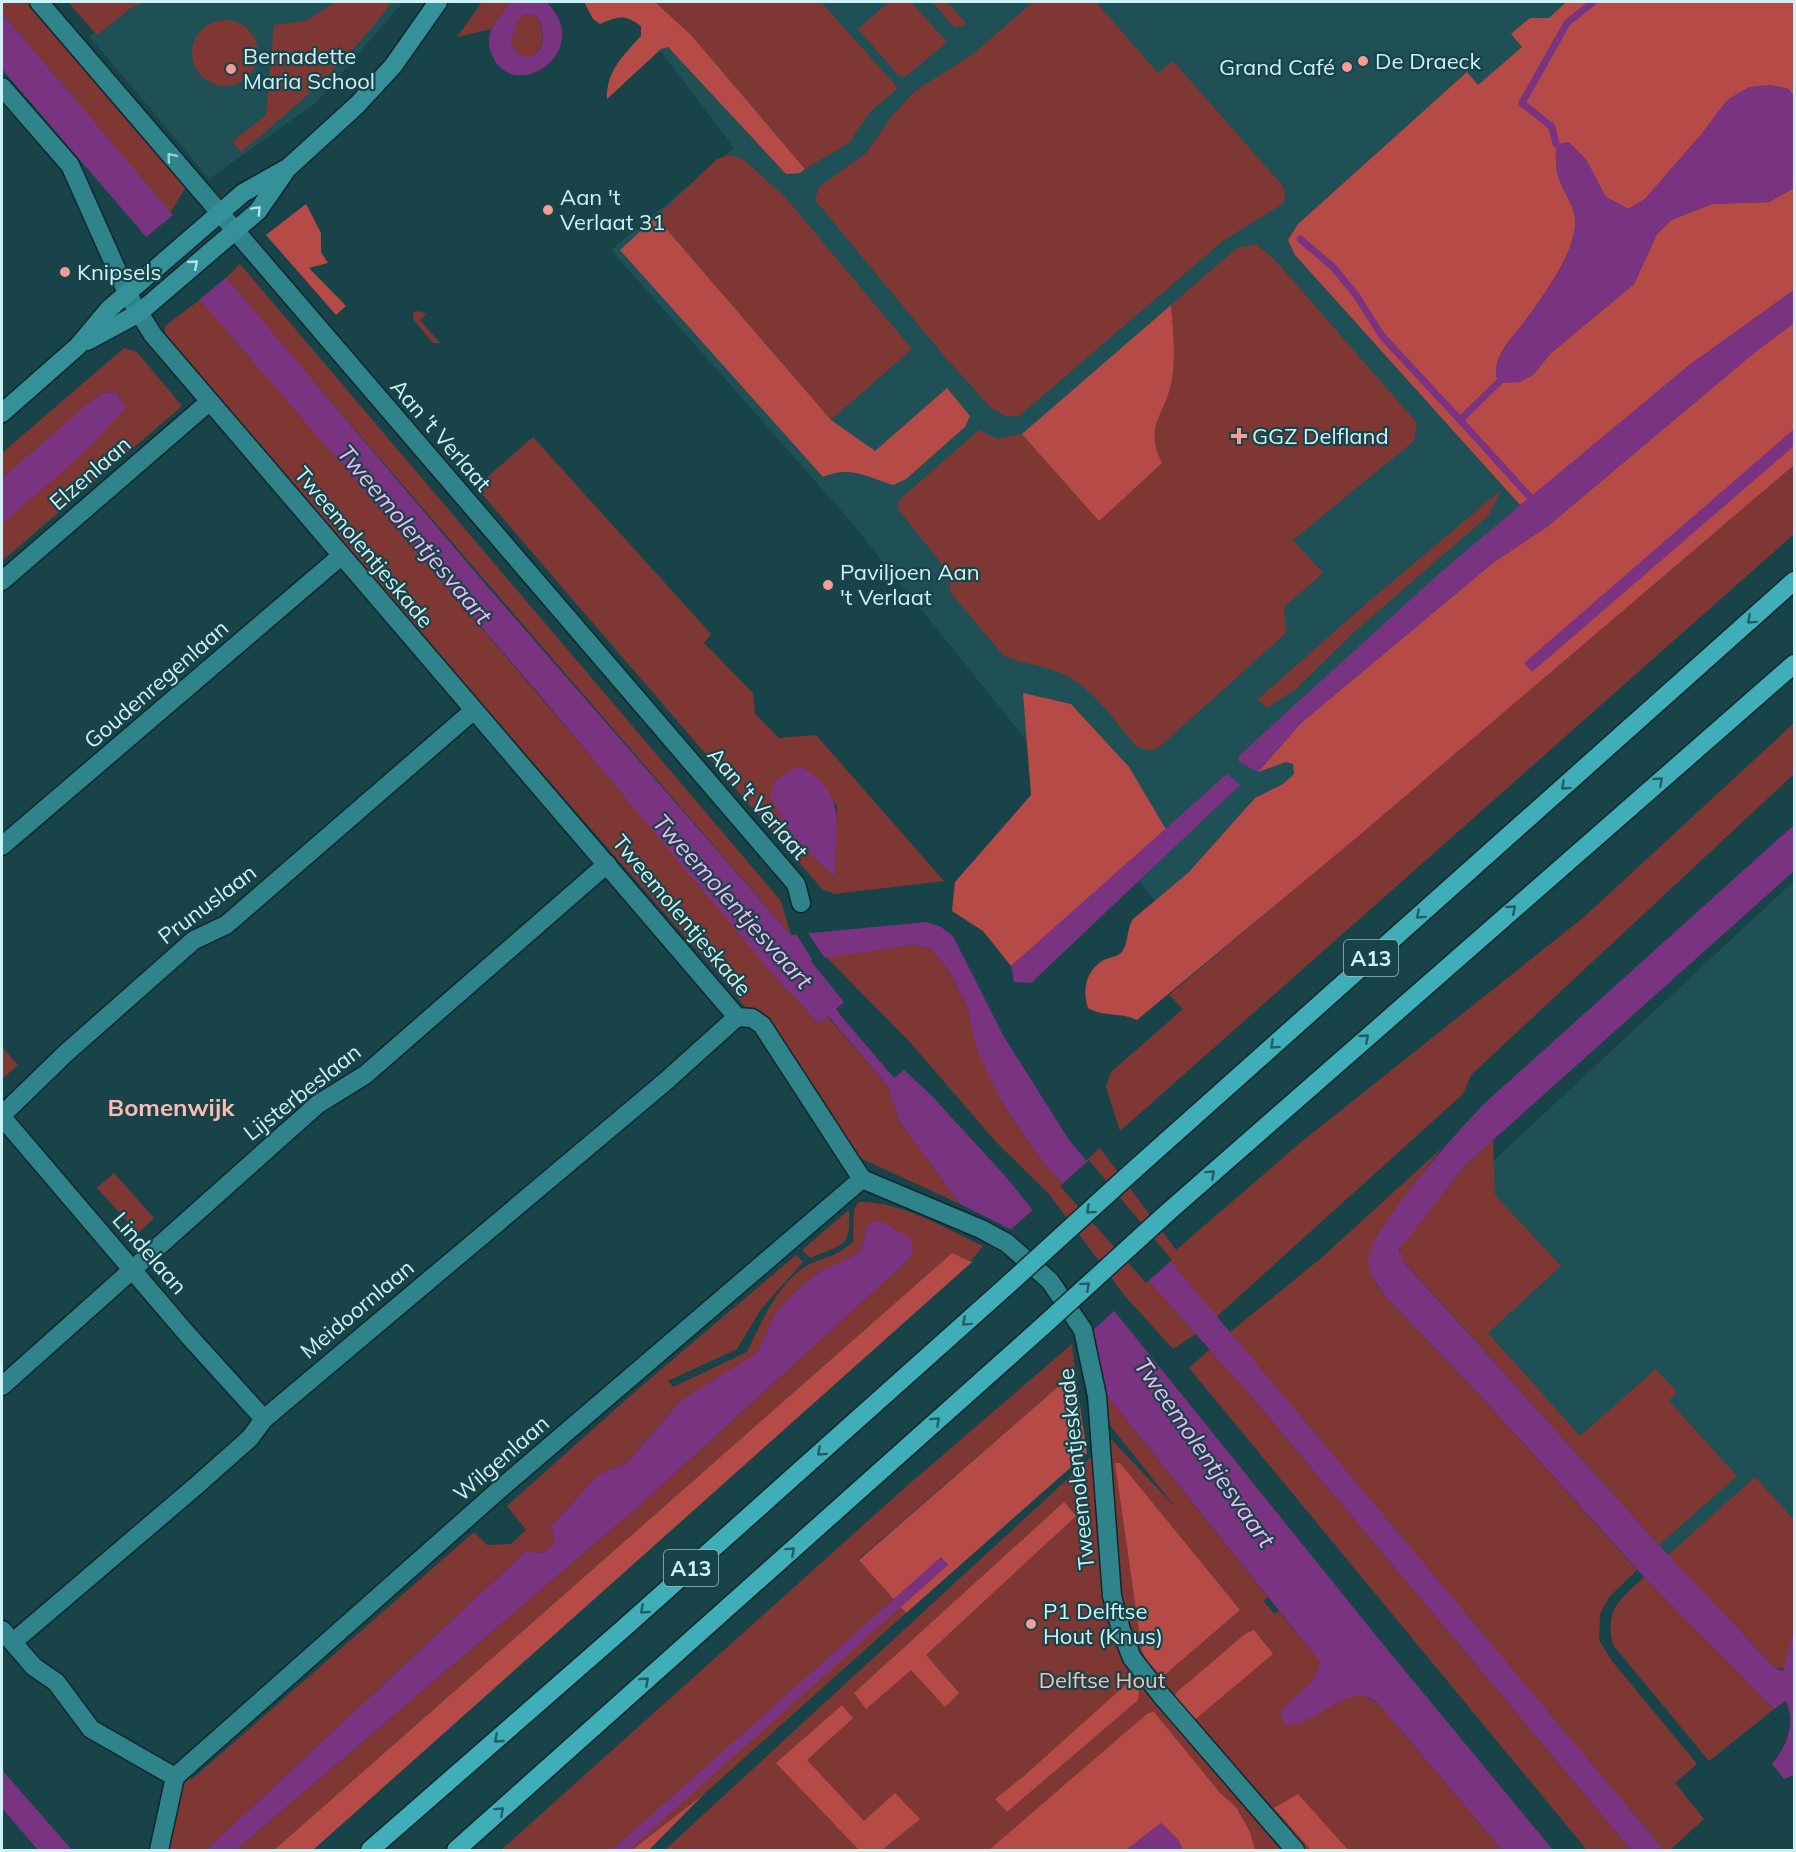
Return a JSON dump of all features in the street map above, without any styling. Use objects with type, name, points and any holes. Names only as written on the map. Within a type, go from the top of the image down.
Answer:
[{"type":"highway","name":"A13","points":[[370,1851],[616,1636],[1134,1170],[1794,582]]},
{"type":"highway","name":"A13","points":[[456,1851],[1167,1213],[1794,664]]},
{"type":"main road","points":[[78,346],[139,312],[258,211],[289,167],[357,105],[393,66],[438,2]]},
{"type":"main road","points":[[3,408],[78,346],[110,309],[243,193],[289,167]]},
{"type":"street","name":"Aan 't Verlaat","points":[[39,2],[234,232],[796,884],[801,903]]},
{"type":"street","name":"Tweemolentjeskade","points":[[2,87],[70,165],[128,295],[153,335],[472,711],[607,864],[737,1017],[752,1018],[762,1025],[862,1179],[1007,1243],[1050,1281],[1083,1330],[1097,1396],[1111,1585],[1121,1630],[1132,1658],[1295,1851]]},
{"type":"street","name":"Elzenlaan","points":[[2,581],[209,402]]},
{"type":"street","name":"Goudenregenlaan","points":[[2,846],[341,556]]},
{"type":"street","name":"Prunuslaan","points":[[2,1116],[66,1053],[194,940],[226,925],[472,711]]},
{"type":"street","name":"Lijsterbeslaan","points":[[2,1386],[318,1104],[365,1075],[607,864]]},
{"type":"street","name":"Meidoornlaan","points":[[7,1636],[204,1479],[250,1438],[264,1419],[666,1081],[737,1017]]},
{"type":"street","name":"Lindelaan","points":[[2,1116],[187,1334],[264,1419]]},
{"type":"street","name":"Wilgenlaan","points":[[175,1777],[500,1489],[862,1179]]},
{"type":"street","points":[[7,1636],[34,1666],[56,1682],[91,1729],[175,1777],[159,1851]]},
{"type":"shaded area","name":"Bernadette Maria School","points":[[125,2],[403,2],[317,102],[209,179],[90,37]]},
{"type":"shaded area","points":[[584,2],[655,2],[692,36],[805,169],[800,173],[786,174],[668,47],[661,49],[607,99],[609,80],[622,57],[641,36],[641,26],[626,18],[612,19],[600,24],[593,19]]},
{"type":"shaded area","name":"GGZ Delfland","points":[[623,2],[1794,2],[1794,355],[1164,912],[847,517],[611,250],[734,148]]},
{"type":"shaded area","points":[[1566,2],[1794,2],[1794,95],[1787,88],[1699,137],[1645,199],[1628,209],[1606,197],[1599,186],[1556,144],[1558,176],[1575,215],[1572,241],[1562,265],[1548,288],[1501,353],[1496,367],[1496,376],[1504,383],[1533,375],[1551,353],[1634,284],[1657,234],[1671,220],[1712,204],[1769,202],[1794,188],[1794,290],[1688,366],[1521,506],[1295,255],[1288,240],[1298,224],[1467,72],[1478,85],[1522,47],[1511,34],[1530,18],[1549,18]]},
{"type":"shaded area","points":[[306,204],[321,233],[321,252],[328,263],[309,268],[346,306],[336,315],[266,235]]},
{"type":"shaded area","points":[[656,217],[831,420],[875,451],[947,388],[970,416],[965,427],[906,479],[893,485],[850,472],[823,477],[620,250]]},
{"type":"shaded area","points":[[1171,305],[1174,342],[1172,379],[1155,429],[1157,450],[1162,463],[1099,521],[1022,434]]},
{"type":"shaded area","points":[[1794,323],[1794,465],[1356,838],[1137,1020],[1100,1013],[1088,1008],[1085,995],[1092,970],[1102,961],[1123,951],[1133,919],[1188,873],[1255,798],[1283,784],[1294,774],[1293,764],[1286,762],[1258,772],[1301,723],[1494,562],[1548,526],[1755,352]]},
{"type":"shaded area","points":[[1023,693],[1071,704],[1129,767],[1167,831],[1011,966],[983,931],[952,911],[955,882],[1031,795]]},
{"type":"shaded area","points":[[1794,881],[1794,1628],[1764,1661],[1468,1336],[1404,1244]]},
{"type":"shaded area","points":[[952,1253],[972,1262],[313,1850],[274,1850]]},
{"type":"shaded area","points":[[1075,1372],[1087,1453],[906,1613],[859,1560]]},
{"type":"shaded area","points":[[1115,1463],[1120,1463],[1240,1610],[1162,1677],[1149,1664],[1142,1651]]},
{"type":"shaded area","points":[[1064,1502],[1076,1516],[926,1655],[959,1693],[945,1707],[911,1670],[866,1709],[854,1693]]},
{"type":"shaded area","points":[[1254,1630],[1273,1654],[1192,1722],[1173,1699],[1177,1692],[1245,1634]]},
{"type":"shaded area","points":[[1131,1680],[1139,1690],[1138,1700],[1007,1812],[995,1799]]},
{"type":"shaded area","points":[[842,1705],[853,1718],[807,1760],[864,1821],[895,1793],[920,1819],[882,1850],[859,1850],[776,1763]]},
{"type":"shaded area","points":[[1154,1712],[1220,1793],[1236,1807],[1250,1832],[1255,1850],[1183,1850],[1179,1841],[1161,1823],[1126,1850],[989,1850],[1148,1713]]},
{"type":"shaded area","points":[[704,1794],[649,1850],[632,1850]]},
{"type":"shaded area","points":[[1298,1794],[1348,1850],[1311,1850],[1274,1808]]},
{"type":"green space","points":[[2,2],[30,2],[186,187],[170,213],[2,13]]},
{"type":"green space","points":[[68,2],[146,2],[132,7],[97,35]]},
{"type":"green space","points":[[336,2],[392,2],[358,44],[321,82],[241,152],[232,142],[266,115],[274,25],[305,21]]},
{"type":"green space","points":[[482,2],[511,2],[491,29],[457,37]]},
{"type":"green space","points":[[655,2],[821,2],[898,88],[869,113],[849,143],[805,169],[692,36]]},
{"type":"green space","points":[[889,2],[911,2],[947,42],[905,77],[898,75],[858,29]]},
{"type":"green space","points":[[932,2],[947,2],[967,24],[955,28]]},
{"type":"green space","points":[[1033,2],[1096,2],[1158,73],[1173,61],[1282,185],[1285,193],[1284,203],[1224,240],[1019,416],[1005,416],[991,408],[945,357],[815,200],[819,187],[866,153],[892,116],[915,91],[973,54]]},
{"type":"green space","points":[[524,14],[536,16],[541,27],[540,46],[531,56],[524,56],[517,52],[511,42],[518,19]]},
{"type":"green space","points":[[225,20],[237,23],[248,30],[255,41],[258,53],[255,65],[248,76],[237,83],[225,86],[213,83],[202,76],[195,65],[192,53],[195,41],[202,30],[213,23]]},
{"type":"green space","points":[[729,155],[743,159],[786,198],[912,349],[831,420],[656,217],[717,159]]},
{"type":"green space","points":[[1256,244],[1275,260],[1417,423],[1414,441],[1293,540],[1323,573],[1284,607],[1286,633],[1157,749],[1147,750],[1137,747],[1104,707],[1076,681],[1050,669],[1003,655],[951,593],[948,572],[898,509],[899,500],[979,430],[997,439],[1022,434],[1100,521],[1154,447],[1155,429],[1172,380],[1174,342],[1171,305],[1237,248]]},
{"type":"green space","points":[[240,264],[781,901],[791,935],[225,279]]},
{"type":"green space","points":[[201,299],[819,1024],[827,1016],[887,1085],[900,1122],[960,1204],[858,1157],[732,990],[165,342],[165,326]]},
{"type":"green space","points":[[418,311],[426,314],[420,320],[440,343],[433,343],[413,319],[413,313]]},
{"type":"green space","points":[[124,348],[137,352],[182,406],[2,561],[2,522],[125,407],[116,392],[103,393],[2,478],[2,453]]},
{"type":"green space","points":[[533,437],[711,634],[704,643],[753,693],[755,714],[779,738],[816,735],[944,881],[834,894],[822,889],[476,487]],"holes":[[[799,766],[837,806],[834,877]]]},
{"type":"green space","points":[[1794,465],[1794,534],[1120,1131],[1106,1087],[1111,1072],[1183,1009],[1169,995]]},
{"type":"green space","points":[[1501,490],[1489,515],[1353,633],[1297,688],[1267,708],[1258,699],[1368,602]]},
{"type":"green space","points":[[1794,723],[1794,774],[1471,1075],[1463,1094],[1215,1318],[1086,1161],[1100,1148],[1176,1250],[1300,1143],[1584,917]]},
{"type":"green space","points":[[913,945],[930,948],[949,971],[968,1009],[1003,1104],[1042,1161],[1196,1334],[1173,1349],[1125,1296],[1049,1194],[997,1143],[909,1041],[826,957]]},
{"type":"green space","points":[[2,1047],[18,1065],[3,1078],[2,1076]]},
{"type":"green space","points":[[1493,1140],[1495,1195],[1561,1266],[1488,1333],[1580,1436],[1656,1369],[1677,1392],[1669,1401],[1737,1476],[1659,1545],[1399,1256],[1401,1246],[1465,1165]]},
{"type":"green space","points":[[1442,1148],[1392,1214],[1368,1261],[1376,1284],[1386,1297],[1486,1402],[1637,1570],[1610,1596],[1600,1614],[1599,1640],[1612,1661],[1697,1764],[1675,1783],[1704,1819],[1670,1850],[1664,1850],[1229,1333],[1320,1259]]},
{"type":"green space","points":[[114,1173],[154,1218],[138,1233],[97,1188]]},
{"type":"green space","points":[[859,1202],[891,1206],[907,1211],[983,1246],[971,1261],[952,1253],[274,1850],[236,1850],[638,1507],[905,1263],[913,1252],[866,1228],[862,1249],[854,1256],[822,1270],[798,1289],[776,1312],[757,1353],[751,1359],[680,1401],[626,1464],[599,1474],[551,1526],[555,1542],[543,1553],[526,1551],[206,1850],[166,1850],[186,1775],[192,1779],[474,1532],[487,1545],[511,1544],[526,1530],[507,1506],[638,1389],[796,1255],[803,1262],[761,1309],[737,1349],[668,1381],[673,1387],[747,1352],[779,1292],[797,1272],[837,1253],[853,1241],[854,1209]]},
{"type":"green space","points":[[849,1210],[846,1239],[837,1247],[810,1258],[802,1250]]},
{"type":"green space","points":[[1072,1344],[1075,1372],[859,1559],[906,1613],[704,1794],[632,1850],[501,1850],[908,1485]]},
{"type":"green space","points":[[1210,1349],[1631,1850],[1587,1850],[1189,1368]]},
{"type":"green space","name":"Delftse Hout","points":[[1105,1393],[1268,1597],[1263,1601],[1275,1614],[1279,1611],[1312,1651],[1336,1675],[1349,1686],[1379,1704],[1502,1850],[665,1850],[1111,1439],[1176,1508],[1109,1424]]},
{"type":"green space","points":[[1755,1477],[1794,1520],[1794,1630],[1784,1669],[1775,1668],[1668,1555]]},
{"type":"green space","points":[[1644,1577],[1774,1709],[1709,1761],[1613,1645],[1611,1622],[1616,1606]]},
{"type":"water","points":[[511,2],[547,2],[560,22],[562,30],[561,44],[555,56],[546,66],[522,75],[510,74],[500,67],[492,55],[489,42],[492,28]],"holes":[[[524,14],[536,16],[543,37],[541,46],[531,56],[524,56],[517,52],[511,42],[518,20]]]},
{"type":"water","name":"Tweemolentjesvaart","points":[[2,13],[492,592],[791,935],[927,922],[941,927],[953,936],[1004,1037],[1069,1140],[1664,1850],[1631,1850],[1251,1396],[1042,1161],[1003,1104],[976,1046],[968,1009],[949,971],[930,948],[913,945],[810,960],[844,1002],[836,1009],[841,1016],[894,1078],[904,1070],[931,1095],[1007,1178],[1382,1643],[1553,1850],[1502,1850],[1379,1704],[1368,1698],[1352,1697],[1306,1721],[1285,1725],[1280,1712],[1312,1682],[1321,1663],[1105,1393],[1092,1326],[1010,1229],[960,1204],[900,1122],[887,1085],[828,1016],[819,1024],[769,970],[543,699],[2,69]]},
{"type":"water","points":[[1770,85],[1787,88],[1794,95],[1794,188],[1769,202],[1712,204],[1671,220],[1657,234],[1634,284],[1551,353],[1533,375],[1520,382],[1505,383],[1496,377],[1496,368],[1501,353],[1555,277],[1572,241],[1575,215],[1558,176],[1556,144],[1569,142],[1586,159],[1606,197],[1628,209],[1645,199],[1699,137],[1727,100],[1749,87]]},
{"type":"water","points":[[1794,290],[1794,323],[1755,352],[1548,526],[1494,562],[1301,723],[1258,772],[1239,762],[1239,756],[1256,740],[1442,571],[1688,366]]},
{"type":"water","points":[[116,392],[126,407],[87,450],[2,524],[2,478],[90,402],[103,393]]},
{"type":"water","points":[[1794,429],[1794,446],[1532,672],[1524,663]]},
{"type":"water","points":[[799,766],[826,788],[833,801],[837,828],[835,877],[791,834],[770,796],[776,780]]},
{"type":"water","points":[[1227,774],[1240,785],[1031,983],[1014,982],[1011,966]]},
{"type":"water","points":[[1794,825],[1794,871],[1465,1165],[1399,1250],[1404,1262],[1659,1545],[1775,1668],[1783,1671],[1794,1630],[1794,1775],[1784,1779],[1772,1764],[1786,1742],[1790,1726],[1786,1701],[1774,1709],[1644,1577],[1486,1402],[1386,1297],[1372,1275],[1368,1261],[1373,1246],[1399,1204],[1456,1134],[1485,1103]]},
{"type":"water","points":[[873,1222],[883,1222],[911,1239],[913,1252],[905,1263],[638,1507],[236,1850],[206,1850],[526,1551],[543,1553],[555,1542],[551,1526],[599,1474],[626,1464],[680,1401],[757,1353],[776,1312],[798,1289],[822,1270],[854,1256],[862,1249],[866,1228]]},
{"type":"water","points":[[941,1557],[948,1565],[629,1850],[612,1850]]},
{"type":"water","points":[[2,1770],[72,1850],[38,1850],[2,1808]]},
{"type":"water","points":[[1161,1823],[1179,1841],[1183,1850],[1126,1850]]},
{"type":"pier","points":[[174,214],[227,277],[199,300],[145,238]]},
{"type":"pier","points":[[806,930],[826,960],[814,963],[795,932]]},
{"type":"pier","points":[[1089,1160],[1172,1260],[1146,1283],[1060,1186]]},
{"type":"pier","points":[[1035,1208],[1116,1309],[1090,1333],[1089,1328],[1009,1231]]},
{"type":"waterway","points":[[1556,144],[1552,127],[1522,103],[1567,23],[1593,2]]},
{"type":"waterway","points":[[1300,239],[1333,267],[1356,295],[1382,336],[1460,420]]},
{"type":"waterway","points":[[1501,380],[1460,420],[1530,497]]},
{"type":"place","name":"De Draeck","points":[[1363,61]]},
{"type":"place","name":"Grand Café","points":[[1347,67]]},
{"type":"place","name":"Bernadette Maria School","points":[[231,69]]},
{"type":"place","name":"Aan 't Verlaat 31","points":[[548,210]]},
{"type":"place","name":"Knipsels","points":[[65,272]]},
{"type":"place","name":"GGZ Delfland","points":[[1239,436]]},
{"type":"place","name":"Paviljoen Aan 't Verlaat","points":[[828,585]]},
{"type":"place","name":"P1 Delftse Hout (Knus)","points":[[1031,1624]]},
{"type":"district","name":"Bomenwijk","points":[[171,1107]]}]
